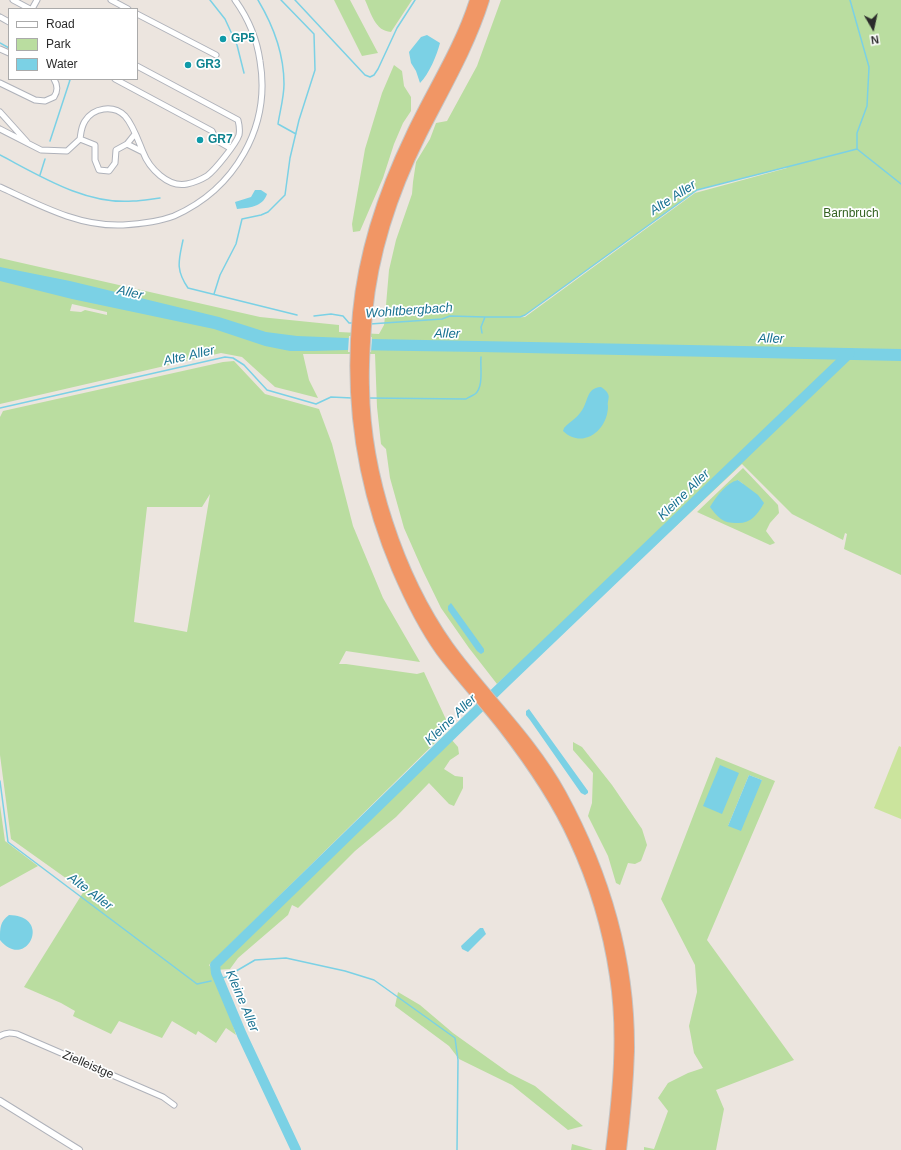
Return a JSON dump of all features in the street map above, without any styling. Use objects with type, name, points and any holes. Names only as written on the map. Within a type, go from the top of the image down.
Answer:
[{"type":"highway","points":[[475,0],[471,14],[447,67],[412,133],[386,190],[373,232],[364,271],[362,313],[367,458],[391,534],[413,584],[430,617],[470,680],[506,724],[536,755],[578,826],[594,861],[607,900],[620,955],[628,1010],[629,1049],[621,1150]]},
{"type":"highway","points":[[362,313],[382,233],[395,192],[420,137],[454,72],[484,0]]},
{"type":"highway","points":[[506,724],[544,784],[573,836],[585,864],[608,940],[615,979],[619,1050],[618,1086],[611,1150]]},
{"type":"highway","points":[[625,1113],[627,1150]]},
{"type":"street","points":[[13,0],[29,8]]},
{"type":"street","points":[[111,0],[126,8]]},
{"type":"street","points":[[0,187],[61,215],[100,224],[115,225],[144,223],[173,216],[193,206],[206,197],[221,184],[234,169],[247,148],[256,129],[261,107],[262,84],[259,54],[248,21],[235,0]]},
{"type":"street","points":[[138,15],[216,55]]},
{"type":"street","points":[[0,129],[41,150],[67,151],[80,139],[81,128],[85,120],[100,109],[110,108],[124,115],[135,134],[146,161],[160,176],[174,183],[186,185],[206,177],[226,155],[239,135],[238,120],[138,67]]},
{"type":"street","points":[[0,83],[35,100],[45,101],[54,97],[58,91],[55,80]]},
{"type":"street","points":[[117,80],[212,131],[216,140],[230,148]]},
{"type":"street","points":[[0,112],[29,144]]},
{"type":"street","points":[[80,139],[95,145],[95,160],[99,170],[109,171],[115,163],[116,150],[127,144],[135,134]]},
{"type":"street","points":[[127,144],[143,152]]},
{"type":"street","name":"Zielleistge","points":[[0,1036],[10,1033],[17,1034],[163,1097],[174,1105]]},
{"type":"street","points":[[0,1101],[78,1150]]},
{"type":"green space","points":[[334,0],[350,0],[378,53],[362,56]]},
{"type":"green space","points":[[365,0],[412,0],[391,32],[386,31],[377,25]]},
{"type":"green space","name":"Barnbruch","points":[[501,0],[901,0],[901,575],[844,549],[847,534],[845,533],[843,540],[792,514],[742,464],[517,675],[513,669],[497,684],[441,608],[404,528],[390,478],[386,449],[381,444],[377,407],[375,354],[303,354],[309,380],[318,398],[275,387],[242,357],[221,353],[0,404],[0,258],[260,317],[339,325],[339,332],[379,334],[384,325],[389,270],[396,240],[412,194],[416,162],[430,139],[436,123],[447,121],[477,66]],"holes":[[[786,167],[787,168],[695,193],[525,317],[509,318],[525,315],[697,190]],[[72,304],[107,312],[107,315],[85,310],[81,312],[70,311]]]},
{"type":"green space","points":[[394,65],[402,71],[404,86],[411,97],[411,111],[403,123],[394,144],[383,178],[360,231],[353,232],[352,224],[365,149],[382,93]]},
{"type":"green space","points":[[234,361],[265,394],[319,409],[332,444],[353,526],[383,598],[420,662],[346,651],[339,664],[417,674],[424,672],[450,728],[209,965],[218,977],[236,1035],[226,1028],[216,1043],[198,1031],[196,1035],[172,1021],[162,1038],[119,1021],[111,1034],[73,1016],[75,1011],[61,1003],[24,987],[84,891],[11,839],[0,755],[0,417],[3,411],[223,362]],"holes":[[[210,494],[187,632],[134,622],[147,507],[202,507]]]},
{"type":"green space","points":[[743,468],[778,505],[779,513],[770,523],[766,531],[775,543],[770,545],[697,512]],"holes":[[[738,480],[743,484],[721,519]]]},
{"type":"green space","points":[[451,739],[458,747],[459,754],[450,760],[444,769],[455,776],[463,777],[463,788],[454,806],[449,804],[429,783],[396,817],[355,851],[298,908],[292,905],[288,915],[238,958],[230,969],[215,970]]},
{"type":"green space","points":[[573,742],[582,747],[612,785],[642,829],[647,845],[641,861],[635,864],[628,863],[620,885],[616,883],[608,856],[588,816],[592,803],[593,773],[573,750]]},
{"type":"green space","points":[[899,746],[901,747],[901,819],[874,808]]},
{"type":"green space","points":[[716,757],[775,781],[707,940],[794,1060],[716,1090],[724,1109],[716,1150],[644,1150],[644,1147],[654,1149],[668,1111],[658,1098],[668,1083],[688,1073],[703,1068],[694,1053],[689,1026],[697,992],[695,965],[661,899]],"holes":[[[749,775],[762,780],[728,826]]]},
{"type":"green space","points":[[0,805],[5,841],[38,866],[0,887]]},
{"type":"green space","points":[[398,992],[420,1005],[453,1033],[509,1073],[535,1086],[583,1126],[568,1130],[512,1085],[459,1059],[449,1046],[395,1006]]},
{"type":"green space","points":[[572,1144],[593,1150],[571,1150]]},
{"type":"water","points":[[427,35],[440,43],[432,64],[420,83],[416,71],[411,63],[409,52],[421,37]]},
{"type":"water","points":[[255,190],[261,190],[267,194],[262,202],[255,206],[237,209],[235,202],[251,197]]},
{"type":"water","points":[[0,267],[70,281],[219,317],[266,332],[297,336],[372,339],[901,349],[901,361],[480,352],[348,350],[290,351],[265,346],[214,329],[72,299],[0,281]]},
{"type":"water","points":[[601,387],[607,392],[609,397],[607,415],[604,423],[599,429],[593,435],[586,438],[571,436],[563,431],[564,428],[577,417],[583,409],[592,390]]},
{"type":"water","points":[[738,480],[758,495],[764,503],[756,515],[750,520],[741,523],[734,523],[720,518],[710,507],[725,487]]},
{"type":"water","points":[[451,603],[484,649],[484,652],[481,654],[477,651],[448,610],[448,606]]},
{"type":"water","points":[[529,709],[588,793],[585,795],[581,793],[526,715],[526,711]]},
{"type":"water","points":[[720,765],[739,773],[722,814],[703,806]]},
{"type":"water","points":[[749,775],[762,780],[741,831],[728,826]]},
{"type":"water","points":[[9,915],[23,918],[30,924],[33,932],[31,940],[26,946],[19,950],[10,948],[0,940],[1,925]]},
{"type":"water","points":[[480,928],[483,928],[486,934],[468,952],[462,949],[461,946]]},
{"type":"pier","points":[[349,336],[372,337],[371,352],[348,352]]},
{"type":"waterway","points":[[210,0],[225,19],[237,45],[244,73]]},
{"type":"waterway","points":[[258,0],[277,40],[282,62],[284,89],[278,124],[296,134]]},
{"type":"waterway","points":[[214,294],[220,275],[236,244],[242,219],[268,212],[285,195],[290,158],[299,120],[315,70],[314,34],[281,0]]},
{"type":"waterway","points":[[295,0],[365,75],[370,77],[374,75],[378,69],[397,28],[415,0]]},
{"type":"waterway","points":[[850,0],[869,67],[867,106],[857,133],[857,149]]},
{"type":"waterway","points":[[0,43],[8,47]]},
{"type":"waterway","points":[[50,141],[70,80]]},
{"type":"waterway","name":"Alte Aller","points":[[482,333],[481,327],[485,317],[520,317],[525,315],[697,190],[857,149],[901,184]]},
{"type":"waterway","name":"Wohltbergbach","points":[[0,155],[47,180],[81,194],[115,201],[160,198]]},
{"type":"waterway","points":[[40,175],[45,159]]},
{"type":"waterway","name":"Wohltbergbach","points":[[183,240],[179,264],[181,275],[188,288],[297,315]]},
{"type":"waterway","name":"Wohltbergbach","points":[[314,316],[331,314],[343,316],[349,323],[354,323]]},
{"type":"waterway","name":"Wohltbergbach","points":[[370,324],[442,319],[450,316],[485,317]]},
{"type":"waterway","name":"Kleine Aller","points":[[296,1150],[242,1035],[216,973],[215,965],[506,682],[850,353]]},
{"type":"waterway","name":"Alte Aller","points":[[0,408],[225,357],[233,358],[244,365],[267,390],[316,404],[331,397],[352,398]]},
{"type":"waterway","name":"Alte Aller","points":[[368,398],[466,399],[475,394],[480,387],[481,357]]},
{"type":"waterway","name":"Alte Aller","points":[[0,781],[8,842],[197,984],[211,981]]},
{"type":"waterway","points":[[218,979],[226,977],[255,960],[286,958],[345,971],[374,980],[455,1038],[458,1060],[457,1150]]},
{"type":"place","name":"GP5","points":[[223,39]]},
{"type":"place","name":"GR3","points":[[188,65]]},
{"type":"place","name":"GR7","points":[[200,140]]},
{"type":"water label","name":"Aller","points":[[130,293]]},
{"type":"water label","name":"Aller","points":[[447,334]]},
{"type":"water label","name":"Aller","points":[[771,339]]}]
